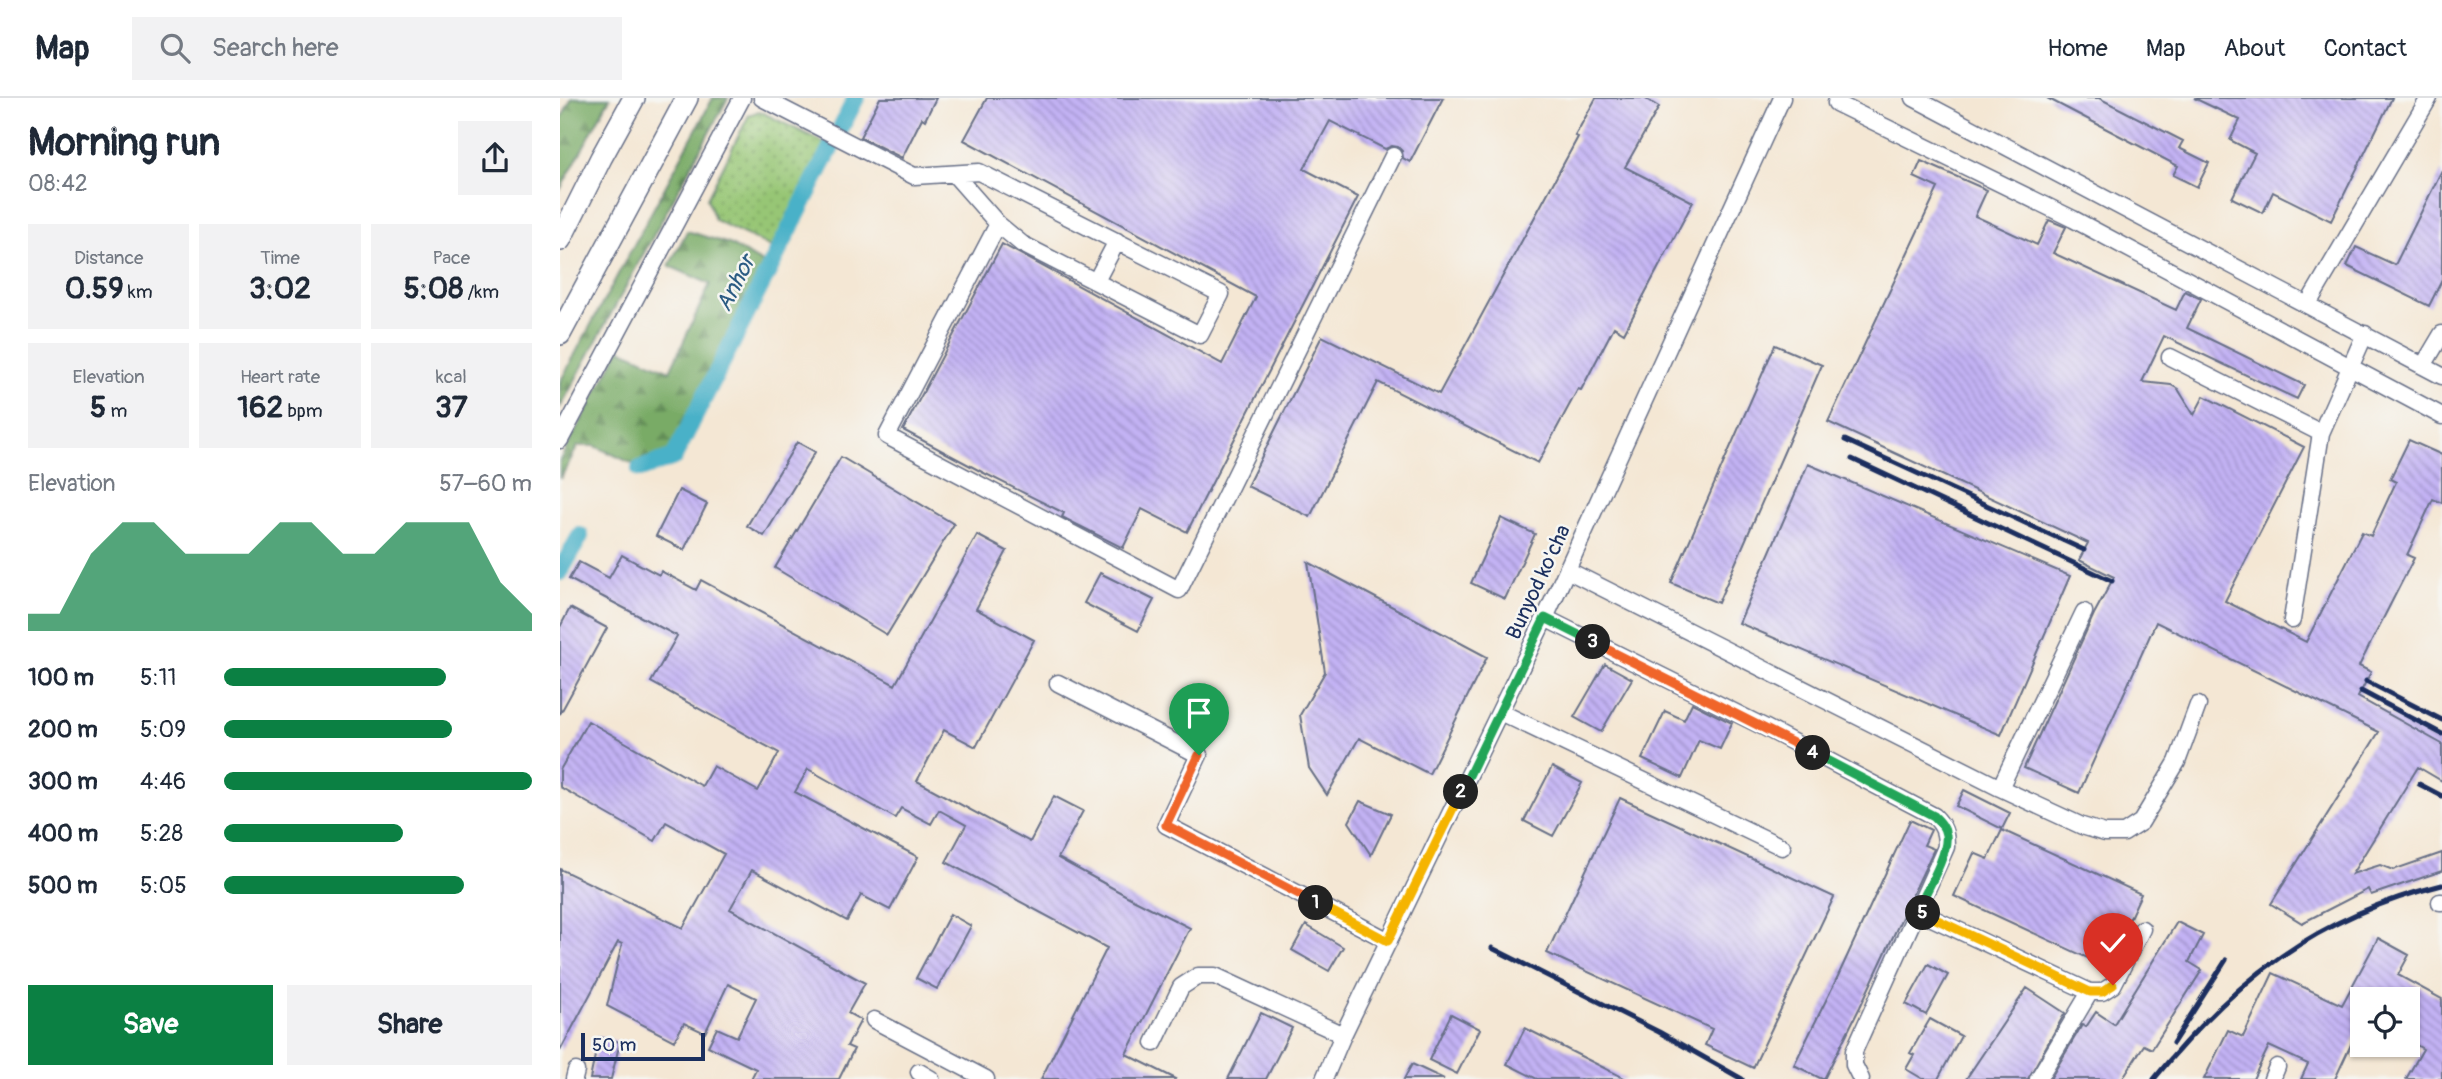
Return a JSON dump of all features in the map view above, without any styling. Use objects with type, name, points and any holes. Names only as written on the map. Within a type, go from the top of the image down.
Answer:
[{"type":"main road","points":[[560,239],[634,98]]},
{"type":"main road","points":[[560,334],[687,98]]},
{"type":"street","points":[[560,440],[742,98]]},
{"type":"street","points":[[762,98],[914,176],[979,172],[1221,294],[1200,335],[1022,244],[998,224],[954,174]]},
{"type":"street","name":"Bunyod ko'cha","points":[[1324,1079],[1545,618],[1782,98]]},
{"type":"street","points":[[1914,98],[2442,376]]},
{"type":"street","points":[[2308,304],[2428,98]]},
{"type":"street","points":[[1836,103],[2073,219],[2442,416]]},
{"type":"street","points":[[998,224],[887,436],[1179,590],[1393,156]]},
{"type":"street","points":[[1096,281],[1117,242]]},
{"type":"street","points":[[2292,620],[2321,433],[2365,334]]},
{"type":"street","points":[[2423,366],[2442,334]]},
{"type":"street","points":[[2170,357],[2321,433]]},
{"type":"street","points":[[1567,570],[2000,788],[2082,826],[2105,833],[2124,833],[2141,822],[2178,762],[2198,705]]},
{"type":"street","points":[[2000,788],[2084,612]]},
{"type":"street","points":[[1545,618],[1766,728],[1934,816],[1942,823],[1946,847],[1854,1051],[1854,1065],[1861,1079]]},
{"type":"street","points":[[1058,683],[1199,755],[1166,825],[1388,941]]},
{"type":"street","points":[[1500,712],[1782,847]]},
{"type":"street","points":[[1917,911],[2090,992],[2102,992],[2113,985],[2142,929]]},
{"type":"street","points":[[1154,1043],[1181,987],[1198,976],[1216,976],[1343,1035]]},
{"type":"street","points":[[2038,1079],[2090,992]]},
{"type":"street","points":[[874,1020],[986,1079]]},
{"type":"green space","points":[[572,98],[610,98],[560,190],[560,121]]},
{"type":"green space","points":[[713,98],[728,98],[560,408],[560,382]]},
{"type":"green space","points":[[759,111],[829,145],[775,249],[715,220],[707,198],[749,115]]},
{"type":"green space","points":[[687,231],[729,244],[766,265],[669,451],[635,465],[595,446],[578,446],[560,479],[560,460],[620,349],[670,371],[710,284],[669,266]]},
{"type":"building","points":[[880,98],[936,98],[925,120],[922,118],[902,158],[860,137]]},
{"type":"building","points":[[987,98],[1443,98],[1410,162],[1403,158],[1398,147],[1385,149],[1330,121],[1304,169],[1358,197],[1187,532],[1142,509],[1123,548],[1062,517],[1064,513],[903,430],[1002,244],[1222,364],[1256,297],[964,140]]},
{"type":"building","points":[[1596,98],[1644,98],[1659,107],[1625,167],[1693,202],[1624,333],[1614,327],[1538,463],[1378,382],[1310,517],[1247,486],[1322,336],[1439,394],[1578,137],[1575,136]]},
{"type":"building","points":[[2047,98],[2099,98],[2183,141],[2179,148],[2209,163],[2197,187],[2173,175],[2178,166]]},
{"type":"building","points":[[2194,98],[2392,98],[2331,221],[2273,192],[2263,213],[2232,198],[2255,153],[2230,140],[2240,120]]},
{"type":"building","points":[[1921,161],[1987,190],[1975,216],[2037,245],[2049,220],[2066,227],[2053,253],[2176,310],[2185,291],[2201,299],[2187,328],[2304,385],[2297,399],[2164,336],[2142,382],[2171,385],[2178,389],[2194,415],[2204,396],[2304,447],[2225,601],[2306,642],[2362,532],[2371,536],[2396,482],[2390,479],[2409,440],[2442,455],[2442,503],[2433,499],[2407,555],[2414,558],[2359,666],[2371,672],[2358,697],[2442,744],[2442,781],[2418,767],[2352,874],[2380,865],[2393,870],[2442,853],[2442,871],[2371,895],[2368,889],[2302,923],[2271,904],[2379,732],[2156,622],[2079,793],[2024,768],[2094,614],[2114,577],[2079,560],[2088,543],[1828,422],[1938,188],[1914,177]]},
{"type":"building","points":[[2442,170],[2442,280],[2429,306],[2347,266],[2356,247],[2395,265]]},
{"type":"building","points":[[1775,345],[1822,365],[1718,603],[1671,583]]},
{"type":"building","points":[[797,442],[815,452],[764,536],[747,526]]},
{"type":"building","points":[[841,457],[954,524],[887,635],[775,568]]},
{"type":"building","points":[[1808,464],[2070,576],[2001,735],[1739,623]]},
{"type":"building","points":[[679,490],[707,504],[684,550],[656,536]]},
{"type":"building","points":[[1501,518],[1535,534],[1505,599],[1471,583]]},
{"type":"building","points":[[977,535],[1007,551],[976,609],[1034,640],[976,747],[944,730],[917,781],[1030,842],[1054,796],[1083,811],[1058,858],[1190,928],[1126,1054],[1176,1079],[1041,1079],[1107,948],[946,862],[966,825],[939,810],[931,824],[901,808],[895,818],[808,769],[795,792],[918,857],[890,910],[861,895],[847,921],[752,870],[730,909],[865,983],[848,1013],[861,1020],[847,1046],[854,1049],[839,1079],[751,1079],[756,1069],[708,1046],[717,1028],[737,1037],[756,998],[728,984],[705,1033],[684,1023],[674,1041],[607,1006],[622,944],[618,942],[560,1051],[560,869],[683,928],[724,854],[666,822],[655,841],[560,787],[560,770],[588,721],[702,786],[713,766],[758,791],[779,753],[651,682],[677,636],[569,579],[579,562],[609,578],[622,555],[659,575],[661,571],[696,590],[701,580],[895,685]]},
{"type":"building","points":[[1308,562],[1487,657],[1429,774],[1359,738],[1327,795],[1309,768],[1300,715],[1325,672]]},
{"type":"building","points":[[1100,573],[1154,600],[1138,631],[1084,603]]},
{"type":"building","points":[[570,608],[607,628],[560,714],[560,627]]},
{"type":"building","points":[[1605,664],[1632,679],[1601,732],[1574,717]]},
{"type":"building","points":[[1692,703],[1732,723],[1720,749],[1699,740],[1682,778],[1642,759],[1665,711],[1684,720]]},
{"type":"building","points":[[1552,767],[1582,783],[1553,836],[1524,821]]},
{"type":"building","points":[[1964,790],[2010,813],[2002,829],[1956,806]]},
{"type":"building","points":[[1620,798],[1834,897],[1753,1068],[1705,1045],[1712,1029],[1547,953]]},
{"type":"building","points":[[1360,801],[1391,814],[1371,855],[1349,822]]},
{"type":"building","points":[[1910,820],[1931,830],[1924,845],[1934,849],[1860,1007],[1822,1079],[1794,1065]]},
{"type":"building","points":[[2002,830],[2141,894],[2107,967],[1954,896],[1974,853],[1988,859]]},
{"type":"building","points":[[950,914],[971,926],[937,989],[916,978]]},
{"type":"building","points":[[2177,922],[2203,935],[2189,962],[2202,970],[2152,1049],[2144,1045],[2122,1079],[2050,1079],[2082,1025],[2086,1027],[2096,1012],[2114,1024]]},
{"type":"building","points":[[1306,925],[1343,947],[1329,971],[1292,950]]},
{"type":"building","points":[[2378,938],[2409,955],[2398,975],[2420,987],[2352,987]]},
{"type":"building","points":[[1928,964],[1948,975],[1926,1015],[1906,1004]]},
{"type":"building","points":[[2273,973],[2342,1005],[2350,990],[2350,1047],[2335,1079],[2301,1079],[2308,1064],[2269,1046],[2253,1079],[2204,1079],[2228,1030],[2243,1037]]},
{"type":"building","points":[[2420,987],[2442,999],[2442,1079],[2406,1079],[2423,1049],[2420,1047]]},
{"type":"building","points":[[2027,988],[2065,1013],[2028,1079],[1966,1079]]},
{"type":"building","points":[[1261,1013],[1292,1028],[1266,1079],[1228,1079]]},
{"type":"building","points":[[1451,1014],[1480,1029],[1457,1074],[1429,1060]]},
{"type":"building","points":[[1930,1019],[1961,1036],[1938,1079],[1923,1079],[1906,1069],[1914,1055],[1910,1053]]},
{"type":"building","points":[[1525,1028],[1626,1079],[1537,1079],[1507,1064]]},
{"type":"building","points":[[599,1037],[620,1042],[611,1079],[590,1079]]},
{"type":"building","points":[[1412,1064],[1444,1079],[1404,1079]]},
{"type":"waterway","name":"Anhor","points":[[640,469],[674,457],[856,98]]},
{"type":"waterway","name":"Anhor","points":[[560,572],[580,536]]},
{"type":"railway","points":[[1845,440],[2084,550]]},
{"type":"railway","points":[[1852,459],[2112,581]]},
{"type":"railway","points":[[2366,681],[2442,720]]},
{"type":"railway","points":[[2361,691],[2442,734]]},
{"type":"railway","points":[[2419,784],[2442,796]]},
{"type":"railway","points":[[2154,1079],[2215,1011],[2281,956],[2356,914],[2442,885]]},
{"type":"railway","points":[[1492,948],[1659,1032],[1742,1079]]},
{"type":"railway","points":[[2173,1043],[2226,960]]},
{"type":"route","points":[[1199,755],[1166,825],[1388,941],[1545,618],[1766,728],[1934,816],[1942,823],[1946,847],[1917,911],[2090,992],[2102,992],[2113,985]]}]
